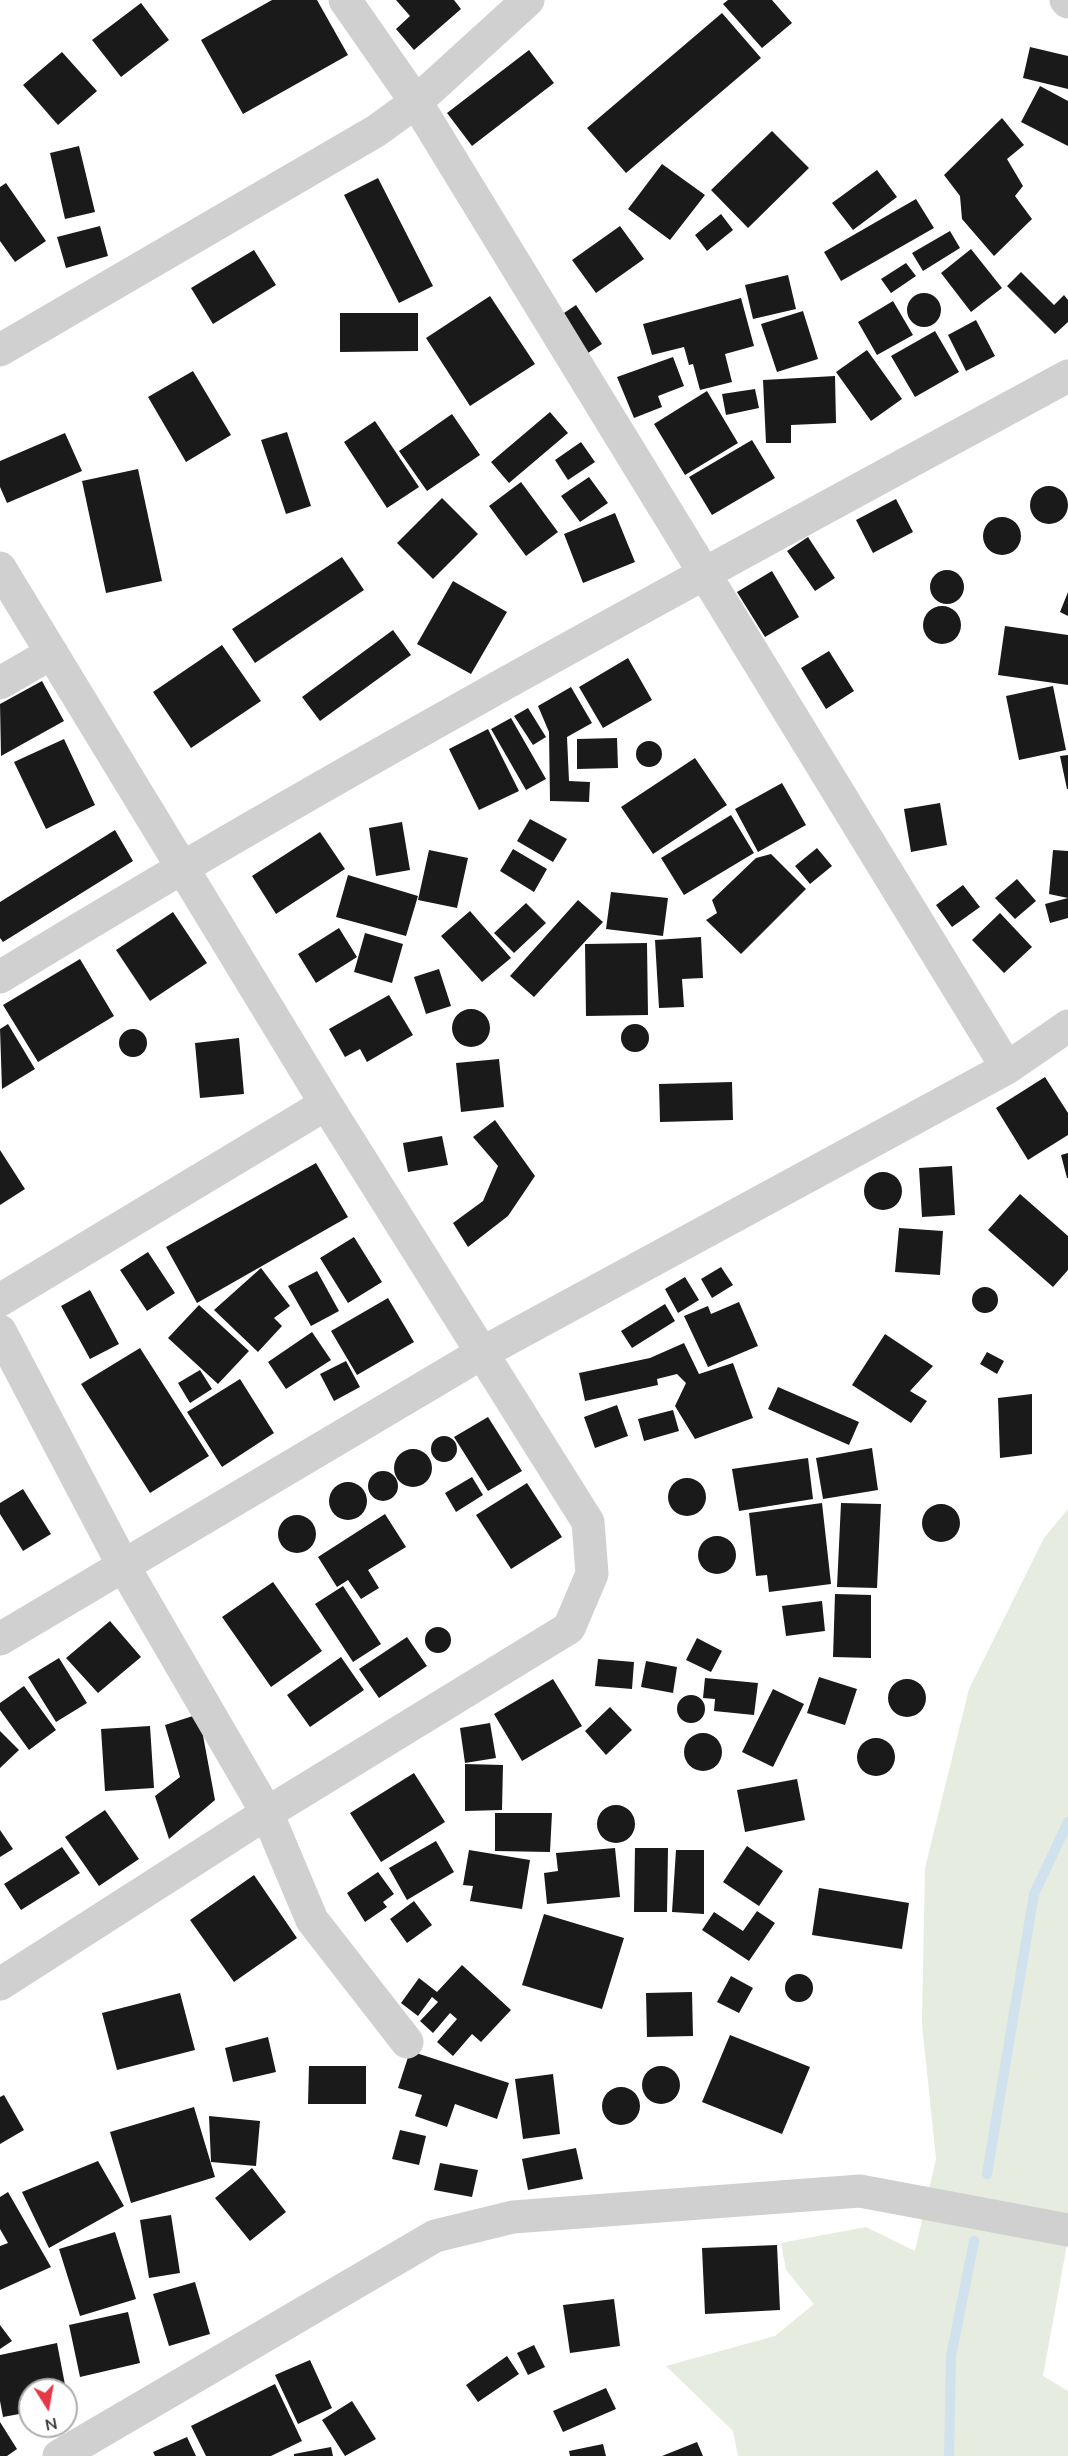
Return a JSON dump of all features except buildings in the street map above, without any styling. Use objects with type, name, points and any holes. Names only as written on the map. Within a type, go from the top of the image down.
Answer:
[{"type":"street","points":[[345,0],[416,102],[1007,1068]]},
{"type":"street","points":[[0,350],[376,131],[416,102],[528,0]]},
{"type":"street","points":[[0,977],[181,866],[703,574],[1068,376]]},
{"type":"street","points":[[0,568],[326,1104],[588,1522],[592,1574],[569,1628],[267,1813],[0,1984]]},
{"type":"street","points":[[0,683],[52,653]]},
{"type":"street","points":[[0,1640],[482,1353],[1007,1068],[1068,1026]]},
{"type":"street","points":[[0,1300],[326,1104]]},
{"type":"street","points":[[0,1331],[124,1568],[267,1813],[312,1920],[407,2042]]},
{"type":"street","points":[[58,2456],[435,2235],[513,2217],[860,2191],[1068,2230]]},
{"type":"shaded area","points":[[1068,1509],[1068,2239],[1043,2376],[1068,2391],[1068,2456],[738,2456],[733,2431],[666,2366],[775,2336],[814,2304],[786,2270],[781,2243],[866,2227],[915,2251],[936,2159],[922,2024],[925,1868],[969,1689],[1044,1538]]},
{"type":"waterway","points":[[987,2174],[1034,1894],[1068,1822]]},
{"type":"waterway","points":[[949,2456],[951,2356],[974,2241]]}]
